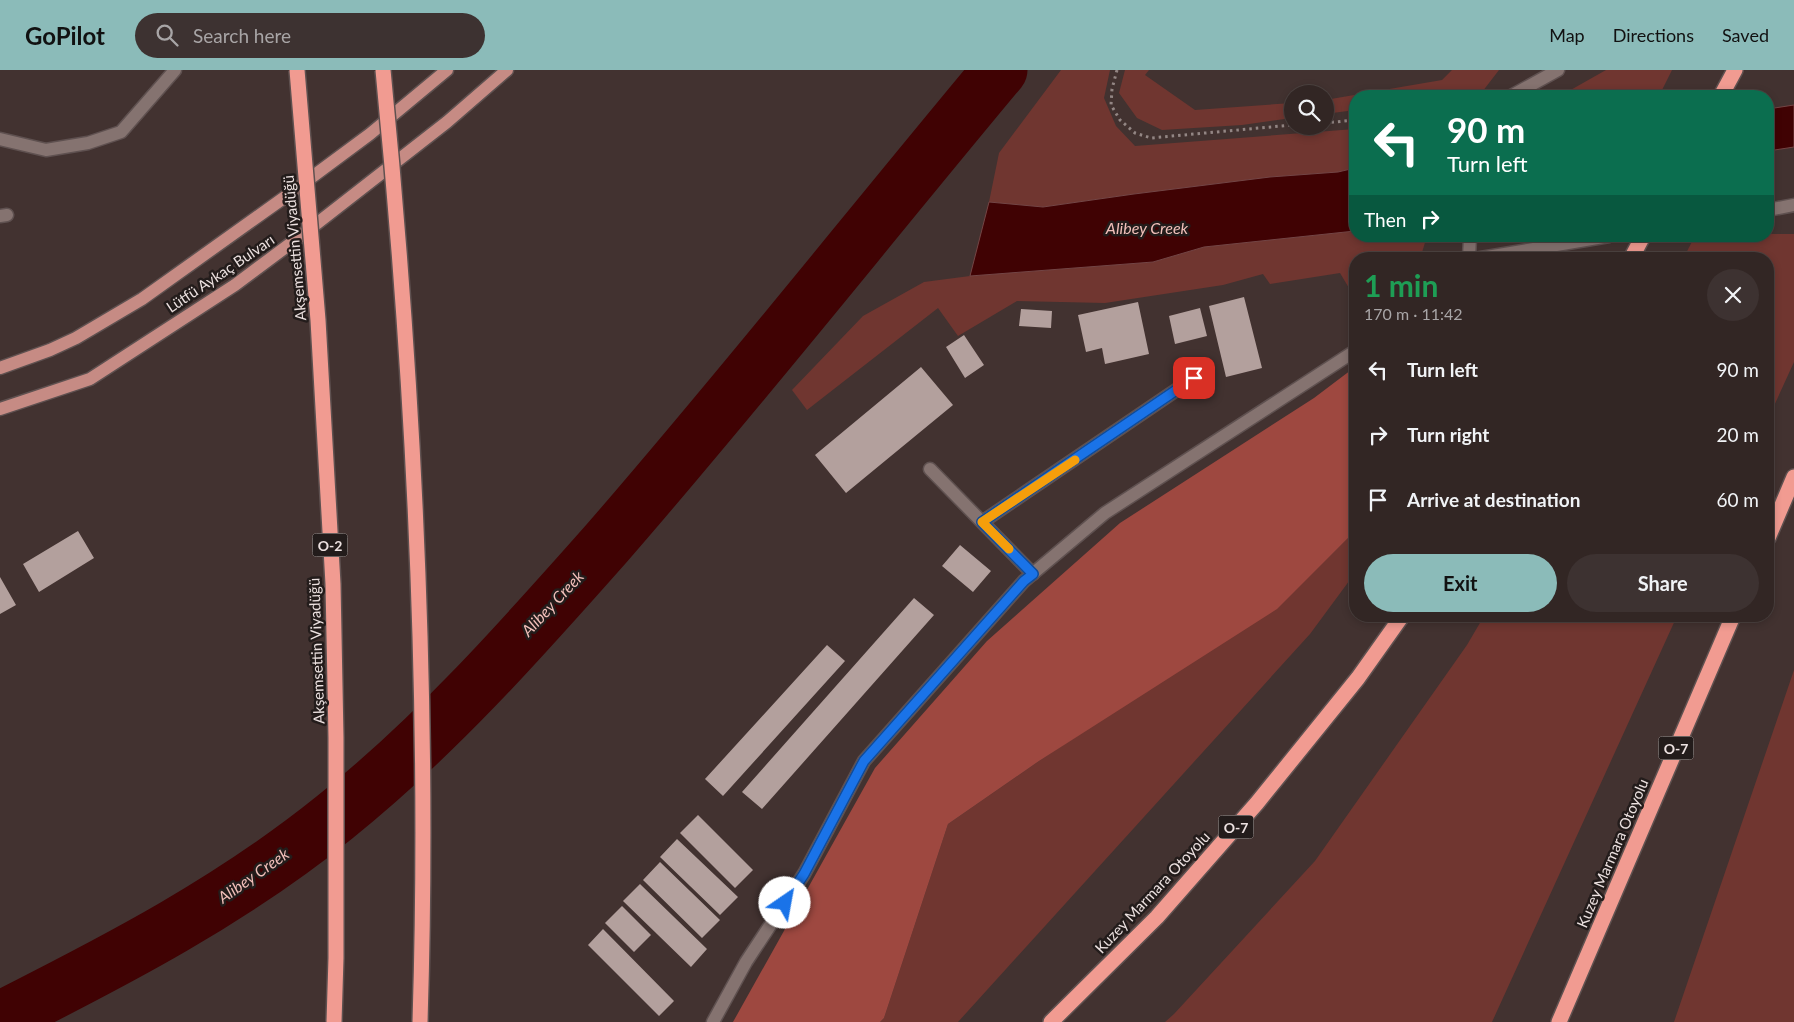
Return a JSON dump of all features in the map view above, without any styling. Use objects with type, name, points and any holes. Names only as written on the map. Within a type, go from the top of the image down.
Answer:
[{"type":"highway","name":"Akşemsettin Viyadüğü","points":[[297,70],[318,320],[333,584],[336,738],[336,958],[334,1022]]},
{"type":"highway","points":[[383,70],[405,335],[420,632],[422,950],[420,1022]]},
{"type":"highway","points":[[1724,90],[1735,70]]},
{"type":"highway","points":[[1774,524],[1794,477]]},
{"type":"highway","name":"Kuzey Marmara Otoyolu","points":[[1051,1022],[1157,916],[1257,803],[1358,678],[1398,622]]},
{"type":"highway","name":"Kuzey Marmara Otoyolu","points":[[1559,1022],[1730,622]]},
{"type":"main road","name":"Lütfü Aykaç Bulvarı","points":[[0,368],[50,350],[76,338],[142,299],[362,140],[447,70]]},
{"type":"main road","name":"Lütfü Aykaç Bulvarı","points":[[0,410],[90,379],[235,285],[447,122],[507,70]]},
{"type":"street","points":[[0,139],[46,150],[88,143],[121,132],[175,70]]},
{"type":"street","points":[[1522,90],[1558,70]]},
{"type":"street","points":[[1774,209],[1794,205]]},
{"type":"street","points":[[1516,252],[1574,242]]},
{"type":"street","points":[[713,1022],[746,962],[804,874],[864,761],[1024,581],[1106,513],[1349,356]]},
{"type":"street","points":[[982,522],[1194,378]]},
{"type":"street","points":[[930,469],[1033,574]]},
{"type":"path","points":[[1117,70],[1112,89],[1112,105],[1120,120],[1134,133],[1152,138],[1284,126]]},
{"type":"path","points":[[1334,122],[1349,121]]},
{"type":"shaded area","points":[[1061,70],[1110,70],[1104,98],[1116,126],[1135,146],[1284,134],[1334,135],[1334,131],[1349,129],[1349,169],[1338,172],[1270,177],[1043,207],[989,202],[999,153]]},
{"type":"shaded area","points":[[1125,70],[1149,70],[1145,75],[1195,110],[1284,104],[1284,119],[1242,125],[1162,130],[1137,118],[1119,93]]},
{"type":"shaded area","points":[[1452,70],[1499,70],[1484,90],[1384,90],[1442,80]]},
{"type":"shaded area","points":[[1606,70],[1672,70],[1662,90],[1571,90]]},
{"type":"shaded area","points":[[1349,96],[1349,111],[1334,113],[1334,98]]},
{"type":"shaded area","points":[[1349,232],[1349,242],[1425,242],[1422,252],[1349,252],[1349,288],[1340,273],[1270,284],[1263,274],[1223,285],[1105,303],[1017,301],[958,336],[938,308],[807,410],[792,390],[863,316],[924,282],[970,276],[1153,262],[1204,247]]},
{"type":"shaded area","points":[[1774,234],[1794,234],[1794,362],[1774,406],[1774,252],[1687,252],[1692,242],[1774,242]]},
{"type":"shaded area","points":[[1349,372],[1349,537],[1277,609],[1039,761],[948,824],[884,1018],[880,1022],[733,1022],[875,768],[987,641],[1120,523],[1314,398]]},
{"type":"shaded area","points":[[1349,537],[1349,581],[1310,634],[958,1022],[880,1022],[884,1018],[948,824],[1039,761],[1288,597]]},
{"type":"shaded area","points":[[1480,622],[1674,622],[1492,1022],[1165,1022],[1315,861],[1467,645]]},
{"type":"shaded area","points":[[1794,670],[1794,1022],[1674,1022]]},
{"type":"water","points":[[1794,105],[1794,147],[1774,150],[1774,108]]},
{"type":"water","name":"Alibey Creek","points":[[1349,169],[1349,232],[1204,247],[1153,262],[970,276],[989,202],[1043,207],[1270,177],[1338,172]]},
{"type":"building","points":[[1244,297],[1262,368],[1226,377],[1209,306]]},
{"type":"building","points":[[1138,302],[1149,354],[1105,364],[1102,348],[1086,352],[1078,315]]},
{"type":"building","points":[[1200,308],[1207,336],[1175,344],[1169,316]]},
{"type":"building","points":[[1021,309],[1052,311],[1051,328],[1019,326]]},
{"type":"building","points":[[964,335],[984,365],[965,378],[946,347]]},
{"type":"building","points":[[921,367],[953,405],[846,493],[815,455]]},
{"type":"building","points":[[78,531],[94,558],[39,592],[23,564]]},
{"type":"building","points":[[960,545],[991,571],[973,592],[942,566]]},
{"type":"building","points":[[0,577],[16,605],[0,614]]},
{"type":"building","points":[[914,598],[934,615],[762,809],[742,792]]},
{"type":"building","points":[[827,645],[845,661],[723,796],[705,779]]},
{"type":"building","points":[[698,815],[753,870],[735,888],[680,833]]},
{"type":"building","points":[[677,839],[738,897],[720,915],[660,857]]},
{"type":"building","points":[[660,862],[720,920],[702,938],[643,880]]},
{"type":"building","points":[[640,884],[707,949],[691,967],[623,901]]},
{"type":"building","points":[[622,906],[651,935],[634,952],[605,923]]},
{"type":"building","points":[[603,929],[674,1001],[659,1016],[588,945]]},
{"type":"waterway","name":"Alibey Creek","points":[[0,1019],[131,951],[256,876],[335,817],[408,754],[476,686],[606,544],[755,368],[1000,70]]},
{"type":"slow traffic","points":[[1009,549],[982,522],[1075,460]]},
{"type":"route","points":[[785,903],[804,874],[864,761],[1024,581],[1033,574],[982,522],[1088,452],[1194,378]]}]
